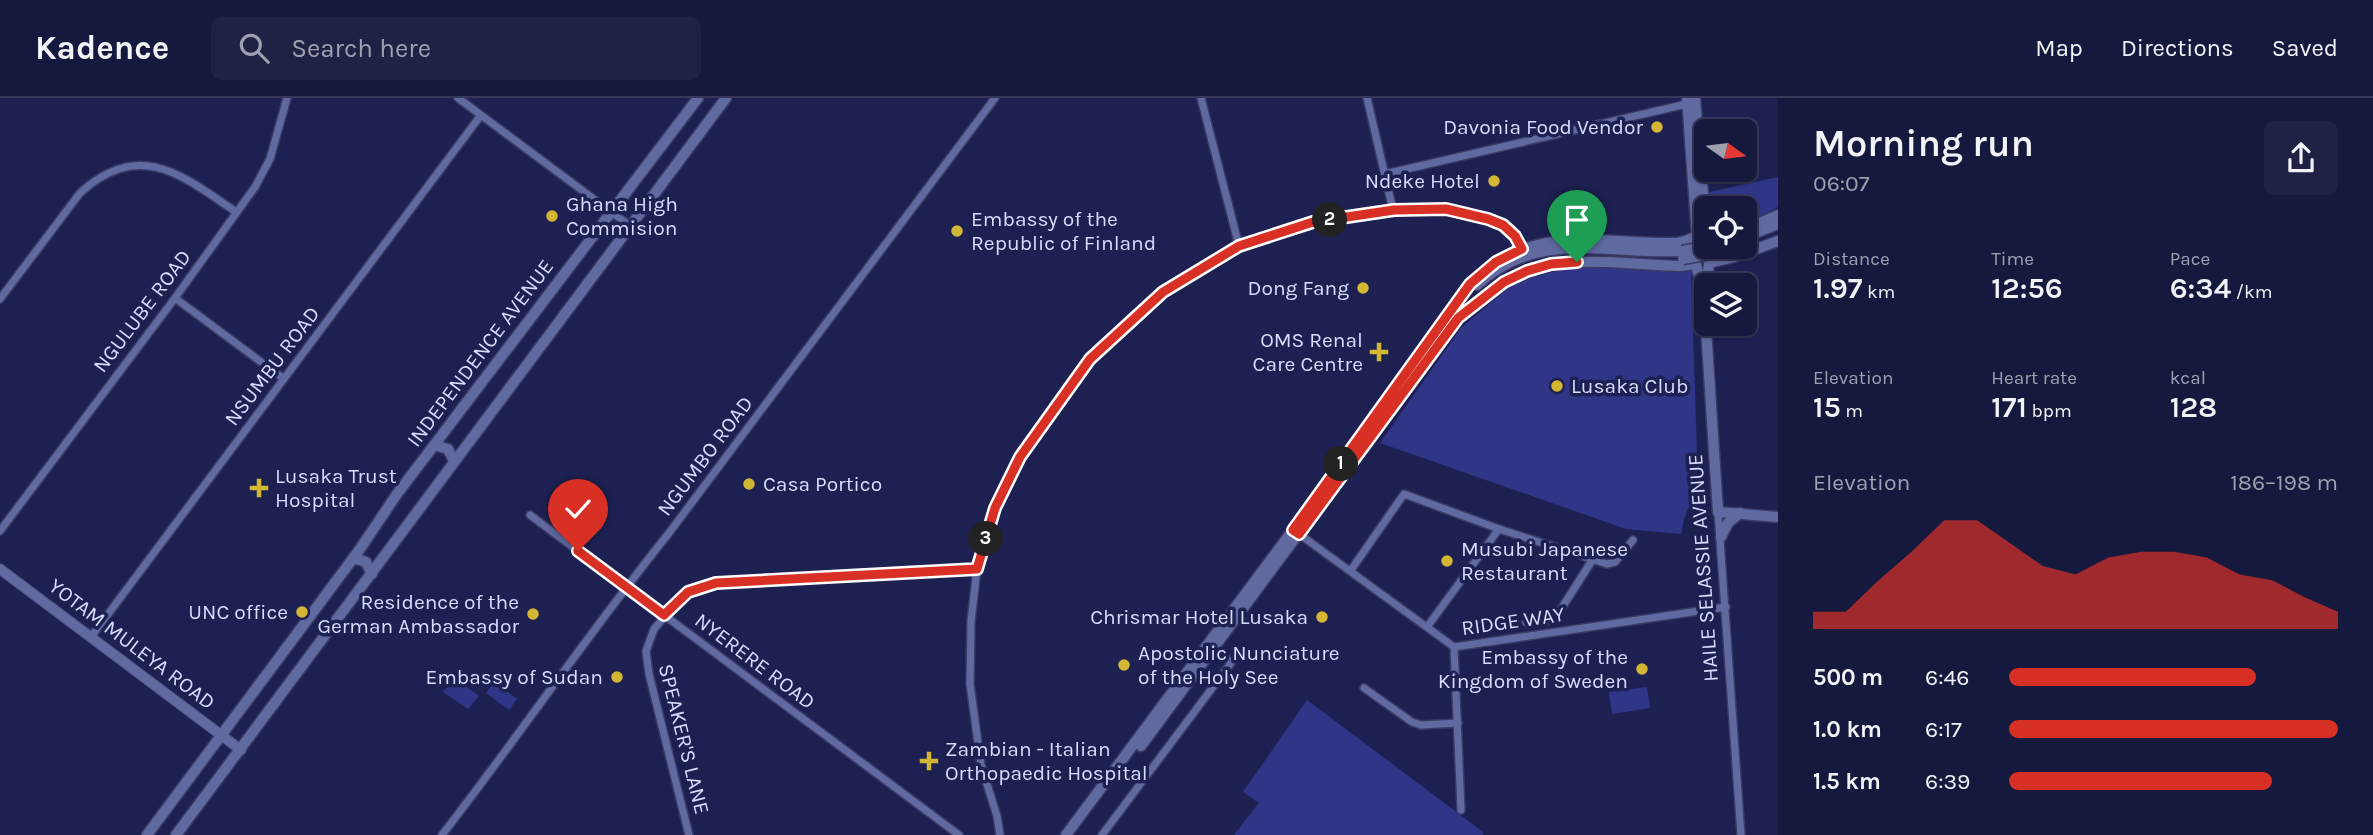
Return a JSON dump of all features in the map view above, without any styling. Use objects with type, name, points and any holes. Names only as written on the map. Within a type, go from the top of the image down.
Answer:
[{"type":"main road","name":"INDEPENDENCE AVENUE","points":[[147,835],[357,553],[397,494],[698,98]]},
{"type":"main road","name":"INDEPENDENCE AVENUE","points":[[176,835],[726,98]]},
{"type":"main road","points":[[1691,101],[1698,196]]},
{"type":"main road","points":[[1757,224],[1778,215]]},
{"type":"main road","points":[[1757,232],[1778,224]]},
{"type":"main road","points":[[1757,240],[1778,231]]},
{"type":"main road","points":[[1074,835],[1216,647],[1459,300],[1483,271],[1522,249],[1568,239],[1678,243],[1694,237]]},
{"type":"main road","name":"HAILE SELASSIE AVENUE","points":[[1694,238],[1688,242],[1686,250],[1694,273]]},
{"type":"main road","points":[[1459,300],[1504,266],[1536,251],[1567,247],[1654,253],[1710,262],[1778,241]]},
{"type":"main road","points":[[1066,835],[1458,318],[1487,285],[1507,271],[1538,257],[1568,253],[1654,259],[1694,258]]},
{"type":"main road","points":[[1689,259],[1694,255]]},
{"type":"main road","name":"HAILE SELASSIE AVENUE","points":[[1708,273],[1713,259]]},
{"type":"main road","name":"HAILE SELASSIE AVENUE","points":[[1707,336],[1718,512]]},
{"type":"main road","points":[[438,440],[457,457]]},
{"type":"main road","points":[[1717,489],[1724,501],[1738,513]]},
{"type":"main road","points":[[1718,512],[1778,517]]},
{"type":"main road","points":[[1721,537],[1728,523],[1738,513]]},
{"type":"main road","points":[[357,553],[376,570]]},
{"type":"street","name":"NGULUBE ROAD","points":[[0,531],[175,298],[265,172],[287,98]]},
{"type":"street","points":[[458,98],[630,226]]},
{"type":"street","name":"NGUMBO ROAD","points":[[442,835],[549,694],[626,586],[693,501],[995,98]]},
{"type":"street","points":[[1201,98],[1239,246]]},
{"type":"street","points":[[1367,98],[1394,210]]},
{"type":"street","points":[[1385,174],[1691,101]]},
{"type":"street","name":"NSUMBU ROAD","points":[[91,636],[481,114]]},
{"type":"street","points":[[0,299],[80,193],[113,170],[144,166],[172,171],[236,212]]},
{"type":"street","points":[[1000,835],[981,765],[970,684],[971,621],[977,569],[995,508],[1020,457],[1090,359],[1163,292],[1239,246],[1313,222],[1394,210],[1446,209],[1503,225],[1515,236],[1522,249]]},
{"type":"street","points":[[175,298],[284,379]]},
{"type":"street","points":[[1351,570],[1404,494],[1499,529],[1607,564],[1615,562],[1633,540]]},
{"type":"street","name":"HAILE SELASSIE AVENUE","points":[[1718,512],[1741,835]]},
{"type":"street","name":"NYERERE ROAD","points":[[530,515],[959,835]]},
{"type":"street","points":[[1427,627],[1499,529]]},
{"type":"street","name":"RIDGE WAY","points":[[1296,532],[1454,648],[1726,607]]},
{"type":"street","points":[[1526,622],[1547,621],[1556,617],[1592,559]]},
{"type":"street","name":"YOTAM MULEYA ROAD","points":[[0,569],[241,750]]},
{"type":"street","points":[[664,615],[688,592],[716,583],[977,569]]},
{"type":"street","name":"SPEAKER'S LANE","points":[[664,615],[649,640],[646,661],[689,835]]},
{"type":"street","points":[[1102,835],[1231,663],[1216,647]]},
{"type":"street","points":[[1454,648],[1461,810]]},
{"type":"street","points":[[1364,688],[1412,722],[1421,725],[1458,723]]},
{"type":"shaded area","points":[[1778,177],[1778,207],[1757,218],[1757,196],[1705,196],[1705,193]]},
{"type":"shaded area","name":"Lusaka Club","points":[[1582,264],[1691,270],[1698,485],[1681,534],[1626,529],[1380,443],[1461,328],[1515,282]]},
{"type":"shaded area","points":[[454,678],[479,696],[468,709],[443,692]]},
{"type":"shaded area","points":[[494,681],[517,699],[509,710],[486,693]]},
{"type":"shaded area","points":[[1647,687],[1650,708],[1612,714],[1609,692]]},
{"type":"shaded area","points":[[1307,700],[1483,832],[1483,835],[1234,835],[1259,803],[1243,792]]},
{"type":"place","name":"Davonia Food Vendor","points":[[1657,127]]},
{"type":"place","name":"Ndeke Hotel","points":[[1494,181]]},
{"type":"place","name":"Ghana High Commision","points":[[552,216]]},
{"type":"place","name":"Embassy of the Republic of Finland","points":[[957,231]]},
{"type":"place","name":"Dong Fang","points":[[1363,288]]},
{"type":"place","name":"OMS Renal Care Centre","points":[[1379,352]]},
{"type":"place","name":"Lusaka Club","points":[[1557,386]]},
{"type":"place","name":"Casa Portico","points":[[749,484]]},
{"type":"place","name":"Lusaka Trust Hospital","points":[[259,488]]},
{"type":"place","name":"Musubi Japanese Restaurant","points":[[1447,561]]},
{"type":"place","name":"UNC office","points":[[302,612]]},
{"type":"place","name":"Residence of the German Ambassador","points":[[533,614]]},
{"type":"place","name":"Chrismar Hotel Lusaka","points":[[1322,617]]},
{"type":"place","name":"Apostolic Nunciature of the Holy See","points":[[1124,665]]},
{"type":"place","name":"Embassy of the Kingdom of Sweden","points":[[1642,669]]},
{"type":"place","name":"Embassy of Sudan","points":[[617,677]]},
{"type":"place","name":"Zambian - Italian Orthopaedic Hospital","points":[[929,761]]},
{"type":"route","points":[[578,551],[664,615],[688,592],[716,583],[977,569],[995,508],[1020,457],[1090,359],[1163,292],[1239,246],[1313,222],[1394,210],[1446,209],[1503,225],[1515,236],[1522,249],[1496,262],[1470,284],[1293,530],[1299,534],[1458,318],[1504,282],[1527,271],[1551,264],[1577,262]]}]
